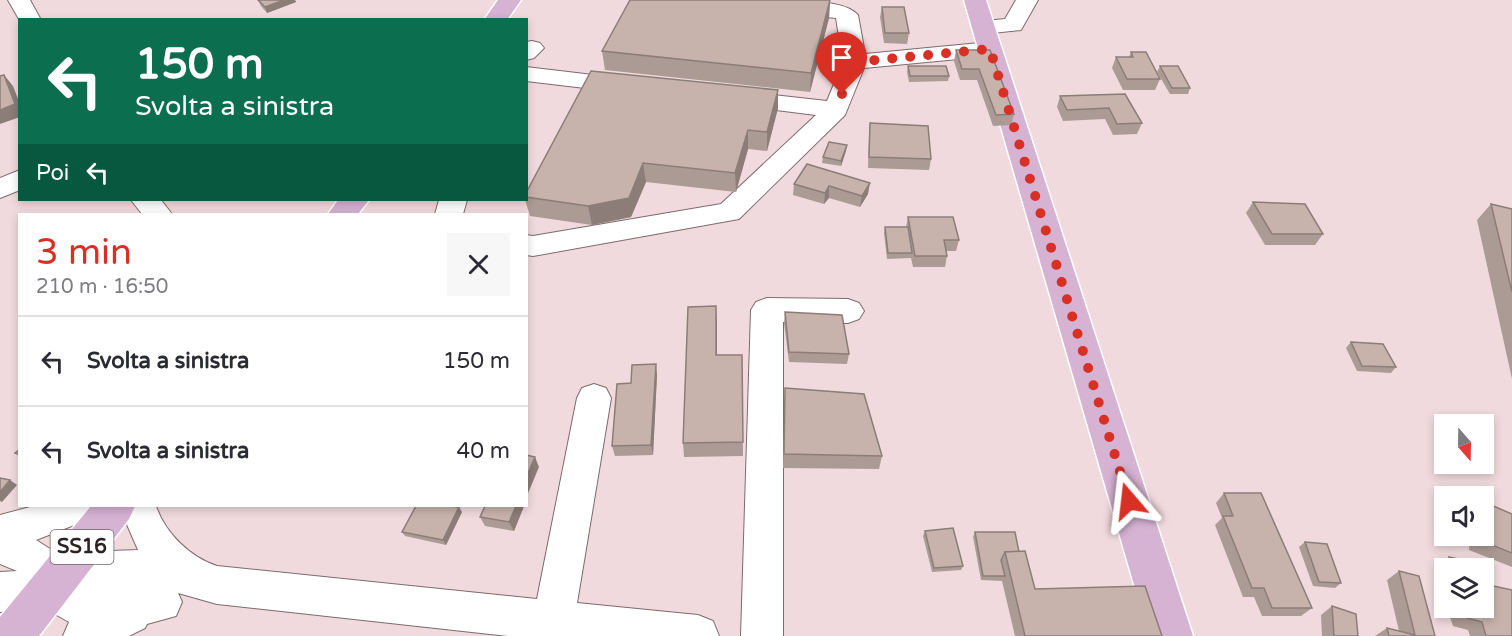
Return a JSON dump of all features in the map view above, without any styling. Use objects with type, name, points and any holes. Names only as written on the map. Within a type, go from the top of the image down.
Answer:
[{"type":"main road","points":[[496,18],[510,0]]},
{"type":"main road","points":[[982,25],[1171,636]]},
{"type":"main road","points":[[343,213],[353,201]]},
{"type":"main road","name":"SS16","points":[[12,636],[114,507]]},
{"type":"street","points":[[19,0],[29,18]]},
{"type":"street","points":[[855,62],[982,25],[1013,25],[1027,0]]},
{"type":"street","points":[[528,245],[729,212],[836,110],[855,62],[847,15],[838,10],[761,5]]},
{"type":"street","points":[[528,74],[646,88]]},
{"type":"street","points":[[717,96],[836,110]]},
{"type":"street","points":[[0,189],[18,180]]},
{"type":"street","points":[[146,201],[157,213]]},
{"type":"street","points":[[762,636],[767,310],[848,311]]},
{"type":"street","points":[[553,621],[594,398]]},
{"type":"street","points":[[0,533],[24,507]]},
{"type":"street","points":[[0,533],[76,507]]},
{"type":"street","points":[[138,507],[140,516],[165,556],[189,588]]},
{"type":"street","points":[[0,546],[27,555],[44,567],[48,588]]},
{"type":"street","points":[[0,592],[48,588],[77,605],[102,611],[189,588],[698,636]]},
{"type":"street","points":[[84,636],[189,588]]},
{"type":"building","points":[[258,0],[284,0],[265,7]]},
{"type":"building","points":[[630,0],[830,0],[811,73],[602,51]]},
{"type":"building","points":[[882,7],[904,7],[909,33],[885,33]]},
{"type":"building","points":[[956,50],[990,50],[1014,114],[996,115],[979,69],[962,69]]},
{"type":"building","points":[[1131,52],[1146,52],[1160,79],[1127,79],[1116,57],[1133,57]]},
{"type":"building","points":[[908,66],[946,66],[949,76],[910,76]]},
{"type":"building","points":[[1160,66],[1178,66],[1190,88],[1172,88]]},
{"type":"building","points":[[591,71],[778,90],[767,132],[748,130],[735,173],[643,163],[629,198],[588,206],[528,197],[528,189]]},
{"type":"building","points":[[4,75],[15,104],[0,110],[0,76]]},
{"type":"building","points":[[1125,94],[1142,123],[1117,124],[1109,108],[1067,110],[1060,96]]},
{"type":"building","points":[[870,123],[928,126],[931,159],[869,157]]},
{"type":"building","points":[[829,142],[847,145],[841,161],[823,157]]},
{"type":"building","points":[[807,164],[870,183],[862,196],[829,186],[825,193],[794,184]]},
{"type":"building","points":[[1253,202],[1305,204],[1323,234],[1272,234]]},
{"type":"building","points":[[1491,204],[1512,209],[1512,292]]},
{"type":"building","points":[[908,217],[953,217],[959,240],[944,240],[947,256],[915,256]]},
{"type":"building","points":[[885,227],[908,227],[912,253],[888,253]]},
{"type":"building","points":[[716,306],[716,355],[742,355],[743,442],[683,443],[688,307]]},
{"type":"building","points":[[785,312],[842,315],[849,354],[789,352]]},
{"type":"building","points":[[1351,342],[1383,344],[1396,367],[1362,366]]},
{"type":"building","points":[[656,364],[651,445],[612,446],[617,384],[631,383],[632,365]]},
{"type":"building","points":[[785,388],[864,394],[882,456],[784,454]]},
{"type":"building","points":[[528,455],[535,457],[528,473]]},
{"type":"building","points":[[0,478],[10,480],[0,492]]},
{"type":"building","points":[[1224,493],[1261,493],[1312,608],[1272,608],[1264,588],[1252,588],[1223,516],[1233,516]]},
{"type":"building","points":[[1494,506],[1512,514],[1512,553],[1494,546]]},
{"type":"building","points":[[415,507],[459,507],[443,540],[402,532]]},
{"type":"building","points":[[485,507],[516,507],[509,522],[480,517]]},
{"type":"building","points":[[953,528],[963,566],[934,568],[925,531]]},
{"type":"building","points":[[975,532],[1015,532],[1019,552],[1005,552],[1001,560],[1005,576],[983,576]]},
{"type":"building","points":[[1305,542],[1327,544],[1341,583],[1319,582]]},
{"type":"building","points":[[1025,551],[1035,589],[1145,586],[1162,636],[1025,636],[1005,552]]},
{"type":"building","points":[[1399,571],[1419,576],[1435,636],[1389,636],[1387,628],[1415,635]]},
{"type":"building","points":[[1494,586],[1512,590],[1512,636],[1486,636],[1482,622],[1467,618],[1494,618]]},
{"type":"building","points":[[1332,606],[1356,614],[1358,636],[1334,636]]},
{"type":"route","points":[[842,94],[855,62],[990,49],[1129,501]]}]
